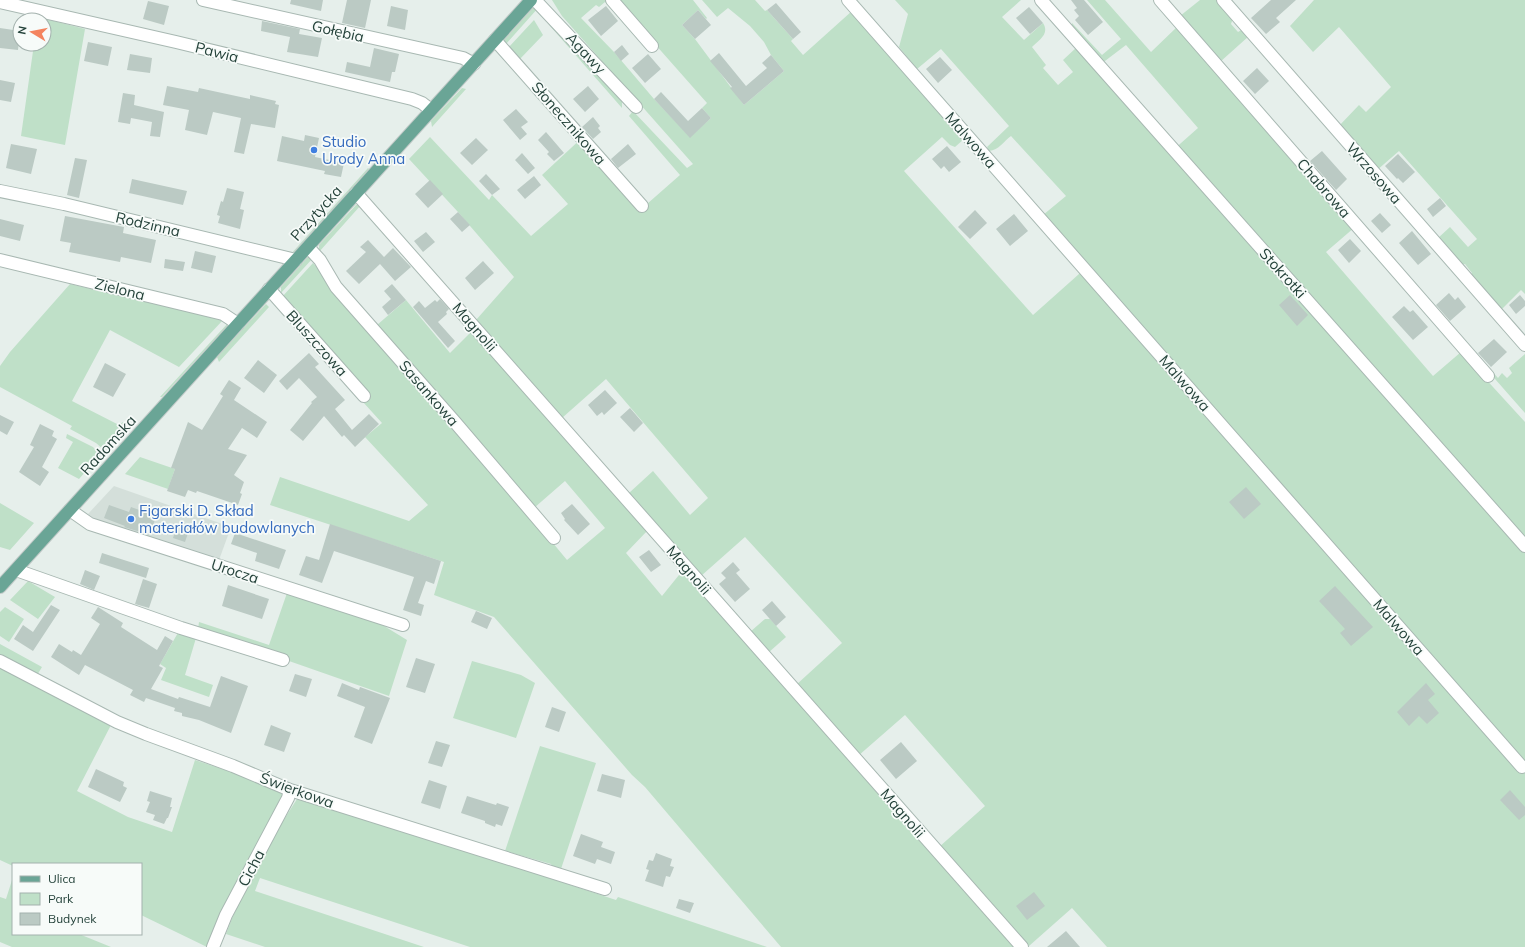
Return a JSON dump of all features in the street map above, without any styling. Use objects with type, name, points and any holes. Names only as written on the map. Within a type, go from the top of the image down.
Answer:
[{"type":"main road","name":"Przytycka","points":[[238,324],[531,0]]},
{"type":"main road","name":"Radomska","points":[[0,587],[238,324]]},
{"type":"street","name":"Gołębia","points":[[202,0],[468,60],[474,64]]},
{"type":"street","name":"Agawy","points":[[535,0],[636,107]]},
{"type":"street","points":[[612,0],[652,46]]},
{"type":"street","name":"Malwowa","points":[[848,0],[1522,767]]},
{"type":"street","name":"Stokrotki","points":[[1041,0],[1525,546]]},
{"type":"street","name":"Chabrowa","points":[[1160,0],[1488,376]]},
{"type":"street","name":"Wrzosowa","points":[[1223,0],[1525,345]]},
{"type":"street","name":"Pawia","points":[[0,2],[176,42],[412,99],[422,103],[431,110]]},
{"type":"street","name":"Słonecznikowa","points":[[495,40],[642,206]]},
{"type":"street","name":"Rodzinna","points":[[0,191],[64,204],[296,260]]},
{"type":"street","name":"Magnolii","points":[[356,193],[1022,947]]},
{"type":"street","name":"Sasankowa","points":[[308,247],[320,260],[336,287],[449,415],[554,538]]},
{"type":"street","name":"Zielona","points":[[0,260],[223,314],[238,324]]},
{"type":"street","name":"Bluszczowa","points":[[270,289],[364,396]]},
{"type":"street","name":"Urocza","points":[[70,510],[90,524],[403,625]]},
{"type":"street","points":[[16,570],[181,628],[283,660]]},
{"type":"street","name":"Świerkowa","points":[[0,661],[117,722],[233,766],[290,790],[605,889]]},
{"type":"street","name":"Cicha","points":[[213,947],[226,915],[288,798],[290,790]]},
{"type":"shaded area","points":[[114,486],[231,527],[219,560],[95,519],[88,514]]},
{"type":"green space","points":[[552,0],[609,0],[650,48],[647,50],[605,2],[599,7],[596,5],[581,18],[614,52],[654,99],[690,137],[711,118],[702,108],[707,103],[616,0],[693,0],[707,18],[706,19],[698,10],[682,25],[695,39],[744,105],[784,71],[771,55],[764,42],[750,26],[728,8],[717,17],[702,0],[755,0],[765,11],[767,10],[793,39],[791,41],[803,55],[852,11],[964,139],[955,147],[950,145],[942,137],[904,171],[1033,315],[1088,266],[1043,215],[1066,196],[1011,136],[999,147],[989,151],[987,147],[1009,126],[941,49],[917,69],[899,47],[908,14],[895,0],[1021,0],[1002,17],[1024,40],[1043,23],[1045,27],[1044,34],[1032,47],[1046,65],[1043,68],[1058,85],[1073,72],[1063,60],[1077,47],[1172,151],[1198,128],[1126,45],[1101,64],[1072,30],[1072,23],[1102,55],[1121,39],[1087,0],[1105,0],[1151,52],[1178,26],[1275,137],[1275,141],[1281,149],[1287,150],[1311,178],[1309,181],[1355,227],[1326,252],[1433,376],[1461,352],[1525,422],[1525,947],[1107,947],[1072,908],[1029,946],[1025,947],[938,848],[985,806],[905,715],[858,756],[796,685],[842,643],[745,537],[701,576],[629,493],[653,471],[690,515],[708,498],[606,379],[562,418],[476,320],[514,277],[458,212],[409,159],[430,137],[489,200],[492,195],[531,236],[568,204],[542,175],[585,135],[647,204],[680,175],[629,116],[633,111],[687,168],[693,164],[562,16]]},
{"type":"green space","points":[[1200,0],[1217,0],[1233,18],[1231,24],[1238,32],[1243,29],[1249,36],[1220,62],[1180,16]]},
{"type":"green space","points":[[1314,0],[1525,0],[1525,294],[1521,290],[1500,311],[1471,277],[1472,273],[1465,264],[1461,265],[1437,239],[1450,227],[1468,247],[1477,239],[1399,151],[1376,171],[1338,127],[1359,105],[1366,112],[1391,87],[1339,27],[1313,52],[1290,26]]},
{"type":"green space","points":[[537,6],[539,7],[506,44],[504,40],[533,8]]},
{"type":"green space","points":[[549,18],[622,100],[622,108],[546,21]]},
{"type":"green space","points":[[534,20],[543,35],[519,60],[508,48]]},
{"type":"green space","points":[[52,21],[85,29],[65,145],[21,136],[33,52],[52,52]]},
{"type":"green space","points":[[462,88],[466,89],[432,127],[431,121]]},
{"type":"green space","points":[[368,168],[369,169],[290,255]]},
{"type":"green space","points":[[356,205],[361,205],[319,252],[319,245]]},
{"type":"green space","points":[[308,257],[313,258],[281,293],[281,287]]},
{"type":"green space","points":[[313,263],[330,282],[377,325],[406,300],[450,353],[471,332],[648,530],[626,553],[662,596],[683,570],[1017,947],[781,947],[645,787],[632,775],[494,617],[434,595],[444,562],[270,505],[280,477],[409,521],[428,505],[365,437],[382,423],[363,402],[371,396],[282,297]],"holes":[[[480,455],[534,508],[565,481],[605,528],[567,560]]]},
{"type":"green space","points":[[70,284],[223,320],[179,367],[110,330],[72,401],[119,425],[123,422],[127,423],[104,450],[96,443],[70,429],[72,426],[0,387],[0,366],[10,352]]},
{"type":"green space","points":[[266,304],[269,307],[219,362],[217,357]]},
{"type":"green space","points":[[228,323],[228,325],[162,397],[160,397]]},
{"type":"green space","points":[[1470,346],[1498,378],[1502,373],[1507,378],[1512,373],[1509,368],[1525,354],[1525,413],[1473,354]]},
{"type":"green space","points":[[67,434],[93,447],[100,455],[79,479],[58,468],[73,442],[66,438]]},
{"type":"green space","points":[[140,457],[175,469],[168,489],[125,474]]},
{"type":"green space","points":[[0,503],[34,523],[10,550],[0,547]]},
{"type":"green space","points":[[28,581],[55,597],[38,619],[10,600]]},
{"type":"green space","points":[[287,593],[376,621],[407,640],[389,696],[198,629],[199,622],[269,645]]},
{"type":"green space","points":[[5,607],[24,619],[9,642],[0,636],[0,612]]},
{"type":"green space","points":[[765,619],[770,619],[786,637],[768,653],[750,632]]},
{"type":"green space","points":[[179,631],[196,638],[185,675],[213,685],[209,697],[161,680],[166,668],[160,664]]},
{"type":"green space","points":[[0,644],[42,667],[36,677],[0,656]]},
{"type":"green space","points":[[472,661],[521,675],[535,683],[516,738],[453,718]]},
{"type":"green space","points":[[0,666],[111,725],[77,791],[128,817],[172,832],[195,760],[276,787],[285,798],[207,947],[142,915],[142,863],[12,863],[12,866],[0,860]]},
{"type":"green space","points":[[540,746],[596,763],[560,872],[554,870],[551,864],[505,851]]},
{"type":"green space","points":[[299,796],[616,900],[618,897],[767,947],[470,947],[260,878],[255,891],[424,947],[265,947],[226,934],[250,880],[278,829]]},
{"type":"green space","points":[[12,880],[12,935],[81,935],[111,947],[12,947],[0,942],[0,897],[6,899]]},
{"type":"building","points":[[291,0],[323,0],[321,11],[290,4]]},
{"type":"building","points":[[347,0],[371,0],[365,28],[342,23]]},
{"type":"building","points":[[1071,0],[1084,0],[1103,22],[1088,35],[1075,20],[1079,16],[1074,10],[1077,8]]},
{"type":"building","points":[[1271,0],[1296,0],[1276,18],[1280,22],[1266,34],[1251,18]]},
{"type":"building","points":[[148,1],[169,6],[164,25],[143,19]]},
{"type":"building","points":[[776,3],[801,32],[793,39],[767,10]]},
{"type":"building","points":[[391,6],[408,10],[405,30],[387,26]]},
{"type":"building","points":[[606,6],[618,21],[601,36],[588,20]]},
{"type":"building","points":[[1029,7],[1043,23],[1030,34],[1016,18]]},
{"type":"building","points":[[698,10],[711,25],[695,39],[682,25]]},
{"type":"building","points":[[262,21],[300,29],[299,34],[322,38],[318,57],[287,52],[290,37],[261,31]]},
{"type":"building","points":[[0,28],[12,30],[12,49],[0,48]]},
{"type":"building","points":[[88,42],[112,47],[108,66],[84,61]]},
{"type":"building","points":[[622,45],[629,54],[621,61],[614,52]]},
{"type":"building","points":[[374,48],[399,54],[395,72],[392,72],[390,82],[345,72],[347,62],[370,67]]},
{"type":"building","points":[[719,53],[746,86],[767,68],[762,63],[771,55],[784,71],[744,105],[730,88],[732,87],[710,61]]},
{"type":"building","points":[[130,54],[152,58],[150,73],[127,70]]},
{"type":"building","points":[[648,54],[661,69],[645,83],[632,68]]},
{"type":"building","points":[[940,57],[952,70],[938,83],[926,69]]},
{"type":"building","points":[[1257,68],[1269,81],[1255,94],[1243,81]]},
{"type":"building","points":[[0,80],[15,83],[11,102],[0,100]]},
{"type":"building","points":[[167,86],[198,92],[199,88],[250,99],[250,95],[276,101],[275,104],[279,105],[275,128],[251,124],[244,154],[234,152],[241,118],[213,112],[207,135],[185,130],[189,110],[163,105]]},
{"type":"building","points":[[588,86],[599,99],[585,112],[573,99]]},
{"type":"building","points":[[661,92],[688,121],[702,108],[711,118],[690,138],[654,99]]},
{"type":"building","points":[[123,93],[135,95],[134,105],[164,112],[160,137],[150,136],[152,122],[131,118],[130,124],[118,122]]},
{"type":"building","points":[[516,109],[528,122],[521,127],[527,134],[520,140],[503,120]]},
{"type":"building","points":[[593,117],[600,126],[598,128],[601,132],[593,139],[582,127]]},
{"type":"building","points":[[546,132],[564,153],[554,161],[547,154],[549,152],[538,140]]},
{"type":"building","points":[[305,135],[319,138],[315,157],[344,163],[341,177],[324,174],[325,171],[277,161],[282,136],[304,141]]},
{"type":"building","points":[[476,138],[488,150],[472,165],[460,153]]},
{"type":"building","points":[[11,144],[37,149],[31,174],[6,168]]},
{"type":"building","points":[[628,144],[636,154],[618,168],[611,159]]},
{"type":"building","points":[[947,146],[961,162],[949,172],[944,166],[941,169],[932,159]]},
{"type":"building","points":[[1322,151],[1347,179],[1336,190],[1310,161]]},
{"type":"building","points":[[522,153],[535,168],[528,174],[515,160]]},
{"type":"building","points":[[1398,154],[1415,172],[1403,183],[1398,178],[1397,179],[1385,166]]},
{"type":"building","points":[[75,158],[87,160],[79,198],[67,195]]},
{"type":"building","points":[[486,174],[500,189],[492,195],[479,181]]},
{"type":"building","points":[[534,176],[541,185],[525,199],[517,190]]},
{"type":"building","points":[[132,179],[187,191],[183,205],[129,193]]},
{"type":"building","points":[[430,180],[443,194],[428,208],[415,194]]},
{"type":"building","points":[[227,188],[244,192],[240,209],[244,210],[240,229],[218,223],[220,216],[217,215]]},
{"type":"building","points":[[1440,198],[1446,206],[1433,217],[1427,209]]},
{"type":"building","points":[[975,210],[987,223],[970,239],[958,227]]},
{"type":"building","points":[[458,212],[470,225],[462,232],[450,219]]},
{"type":"building","points":[[1380,213],[1391,225],[1382,233],[1371,221]]},
{"type":"building","points":[[1014,214],[1028,231],[1010,246],[996,229]]},
{"type":"building","points":[[65,216],[124,227],[123,233],[156,240],[151,263],[121,257],[120,262],[69,252],[71,243],[60,241]]},
{"type":"building","points":[[0,219],[24,225],[20,241],[0,236]]},
{"type":"building","points":[[1412,231],[1431,254],[1418,265],[1399,243]]},
{"type":"building","points":[[426,232],[435,242],[423,252],[414,241]]},
{"type":"building","points":[[1350,239],[1361,251],[1349,263],[1338,250]]},
{"type":"building","points":[[368,240],[384,257],[393,248],[411,267],[395,281],[380,264],[359,284],[346,271],[366,252],[360,247]]},
{"type":"building","points":[[195,251],[216,256],[212,273],[191,268]]},
{"type":"building","points":[[165,259],[185,262],[183,271],[164,268]]},
{"type":"building","points":[[483,261],[494,273],[475,290],[465,278]]},
{"type":"building","points":[[392,284],[406,300],[388,315],[382,307],[391,299],[384,291]]},
{"type":"building","points":[[1449,293],[1455,300],[1458,297],[1466,307],[1450,321],[1436,305]]},
{"type":"building","points":[[1290,295],[1308,315],[1297,326],[1279,305]]},
{"type":"building","points":[[1520,295],[1525,301],[1525,306],[1516,314],[1509,305]]},
{"type":"building","points":[[440,299],[449,309],[446,312],[447,314],[438,322],[455,341],[448,348],[413,307],[419,301],[425,308],[435,300],[437,302]]},
{"type":"building","points":[[1404,306],[1410,312],[1413,310],[1428,327],[1413,340],[1392,317]]},
{"type":"building","points":[[1494,339],[1507,352],[1491,367],[1478,353]]},
{"type":"building","points":[[309,353],[319,364],[315,367],[345,400],[335,409],[352,430],[369,414],[379,424],[355,447],[344,435],[342,437],[324,416],[303,441],[290,430],[312,403],[311,402],[317,397],[299,378],[287,390],[279,381]]},
{"type":"building","points":[[258,360],[277,375],[264,393],[244,378]]},
{"type":"building","points":[[105,363],[126,374],[113,397],[93,387]]},
{"type":"building","points":[[229,380],[241,388],[234,400],[267,422],[257,438],[242,428],[228,449],[247,455],[234,475],[244,482],[238,505],[197,491],[196,493],[188,490],[185,497],[167,491],[175,469],[171,468],[188,422],[202,430],[223,396],[220,394]]},
{"type":"building","points":[[605,390],[617,403],[604,415],[602,412],[597,416],[588,405]]},
{"type":"building","points":[[630,408],[643,423],[634,432],[620,417]]},
{"type":"building","points":[[0,415],[14,422],[7,435],[0,431]]},
{"type":"building","points":[[40,424],[54,431],[52,436],[57,439],[42,467],[49,472],[40,486],[19,472],[34,447],[30,445]]},
{"type":"building","points":[[1246,487],[1261,504],[1244,519],[1229,502]]},
{"type":"building","points":[[572,504],[590,524],[578,535],[564,520],[565,519],[561,513]]},
{"type":"building","points":[[109,505],[129,512],[131,507],[156,516],[150,535],[124,527],[125,526],[104,518]]},
{"type":"building","points":[[178,523],[190,527],[185,542],[173,538]]},
{"type":"building","points":[[330,524],[441,561],[434,584],[426,581],[418,603],[424,605],[421,616],[403,610],[414,577],[334,551],[322,583],[299,575],[306,556],[319,560]]},
{"type":"building","points":[[235,533],[286,550],[279,569],[255,561],[257,553],[231,544]]},
{"type":"building","points":[[649,550],[661,565],[651,572],[639,557]]},
{"type":"building","points":[[102,553],[149,568],[146,578],[99,563]]},
{"type":"building","points":[[733,562],[740,570],[736,573],[750,589],[735,602],[719,584],[726,578],[721,573]]},
{"type":"building","points":[[85,570],[100,576],[94,590],[80,584]]},
{"type":"building","points":[[143,579],[157,584],[149,608],[135,604]]},
{"type":"building","points":[[228,585],[269,599],[262,619],[222,606]]},
{"type":"building","points":[[1335,586],[1373,627],[1351,646],[1340,633],[1345,629],[1319,601]]},
{"type":"building","points":[[772,601],[786,617],[776,626],[762,610]]},
{"type":"building","points":[[51,605],[60,610],[33,651],[14,639],[23,625],[33,632]]},
{"type":"building","points":[[98,607],[123,623],[121,627],[157,650],[165,636],[173,641],[159,666],[163,668],[151,689],[178,699],[179,697],[210,707],[221,676],[248,686],[231,733],[199,720],[182,716],[182,713],[174,711],[175,708],[146,698],[144,702],[130,695],[133,690],[85,665],[79,675],[51,657],[59,644],[72,652],[73,650],[81,655],[100,624],[91,618]]},
{"type":"building","points":[[476,611],[492,618],[487,629],[471,622]]},
{"type":"building","points":[[416,658],[435,664],[425,693],[406,687]]},
{"type":"building","points":[[295,674],[312,679],[306,697],[289,691]]},
{"type":"building","points":[[342,683],[359,690],[360,687],[390,698],[372,744],[354,737],[365,707],[337,696]]},
{"type":"building","points":[[1426,683],[1435,694],[1428,700],[1439,713],[1427,724],[1419,716],[1409,726],[1397,712]]},
{"type":"building","points":[[552,707],[566,712],[559,732],[545,727]]},
{"type":"building","points":[[271,725],[291,733],[284,752],[264,745]]},
{"type":"building","points":[[436,741],[450,745],[442,767],[428,763]]},
{"type":"building","points":[[901,742],[917,761],[896,779],[880,760]]},
{"type":"building","points":[[96,769],[124,782],[123,786],[127,788],[120,802],[88,787]]},
{"type":"building","points":[[602,774],[625,780],[621,798],[597,791]]},
{"type":"building","points":[[429,780],[447,786],[440,809],[421,803]]},
{"type":"building","points":[[1510,790],[1525,807],[1525,815],[1519,820],[1500,800]]},
{"type":"building","points":[[150,791],[172,798],[170,807],[172,807],[164,824],[153,820],[155,815],[146,812],[150,802],[147,801]]},
{"type":"building","points":[[467,796],[496,805],[497,803],[509,807],[502,826],[496,824],[495,827],[485,823],[485,821],[461,813]]},
{"type":"building","points":[[581,834],[603,842],[601,847],[615,852],[611,864],[597,859],[595,864],[573,856]]},
{"type":"building","points":[[656,853],[672,859],[670,866],[674,867],[670,877],[666,876],[663,887],[645,881],[649,870],[646,869],[649,860],[653,861]]},
{"type":"building","points":[[1034,892],[1045,906],[1027,920],[1016,906]]},
{"type":"building","points":[[679,899],[694,903],[690,913],[676,908]]},
{"type":"building","points":[[1066,931],[1080,947],[1047,947]]},
{"type":"place","name":"Studio Urody Anna","points":[[314,150]]},
{"type":"place","name":"Figarski D. Skład materiałów budowlanych","points":[[131,519]]}]
